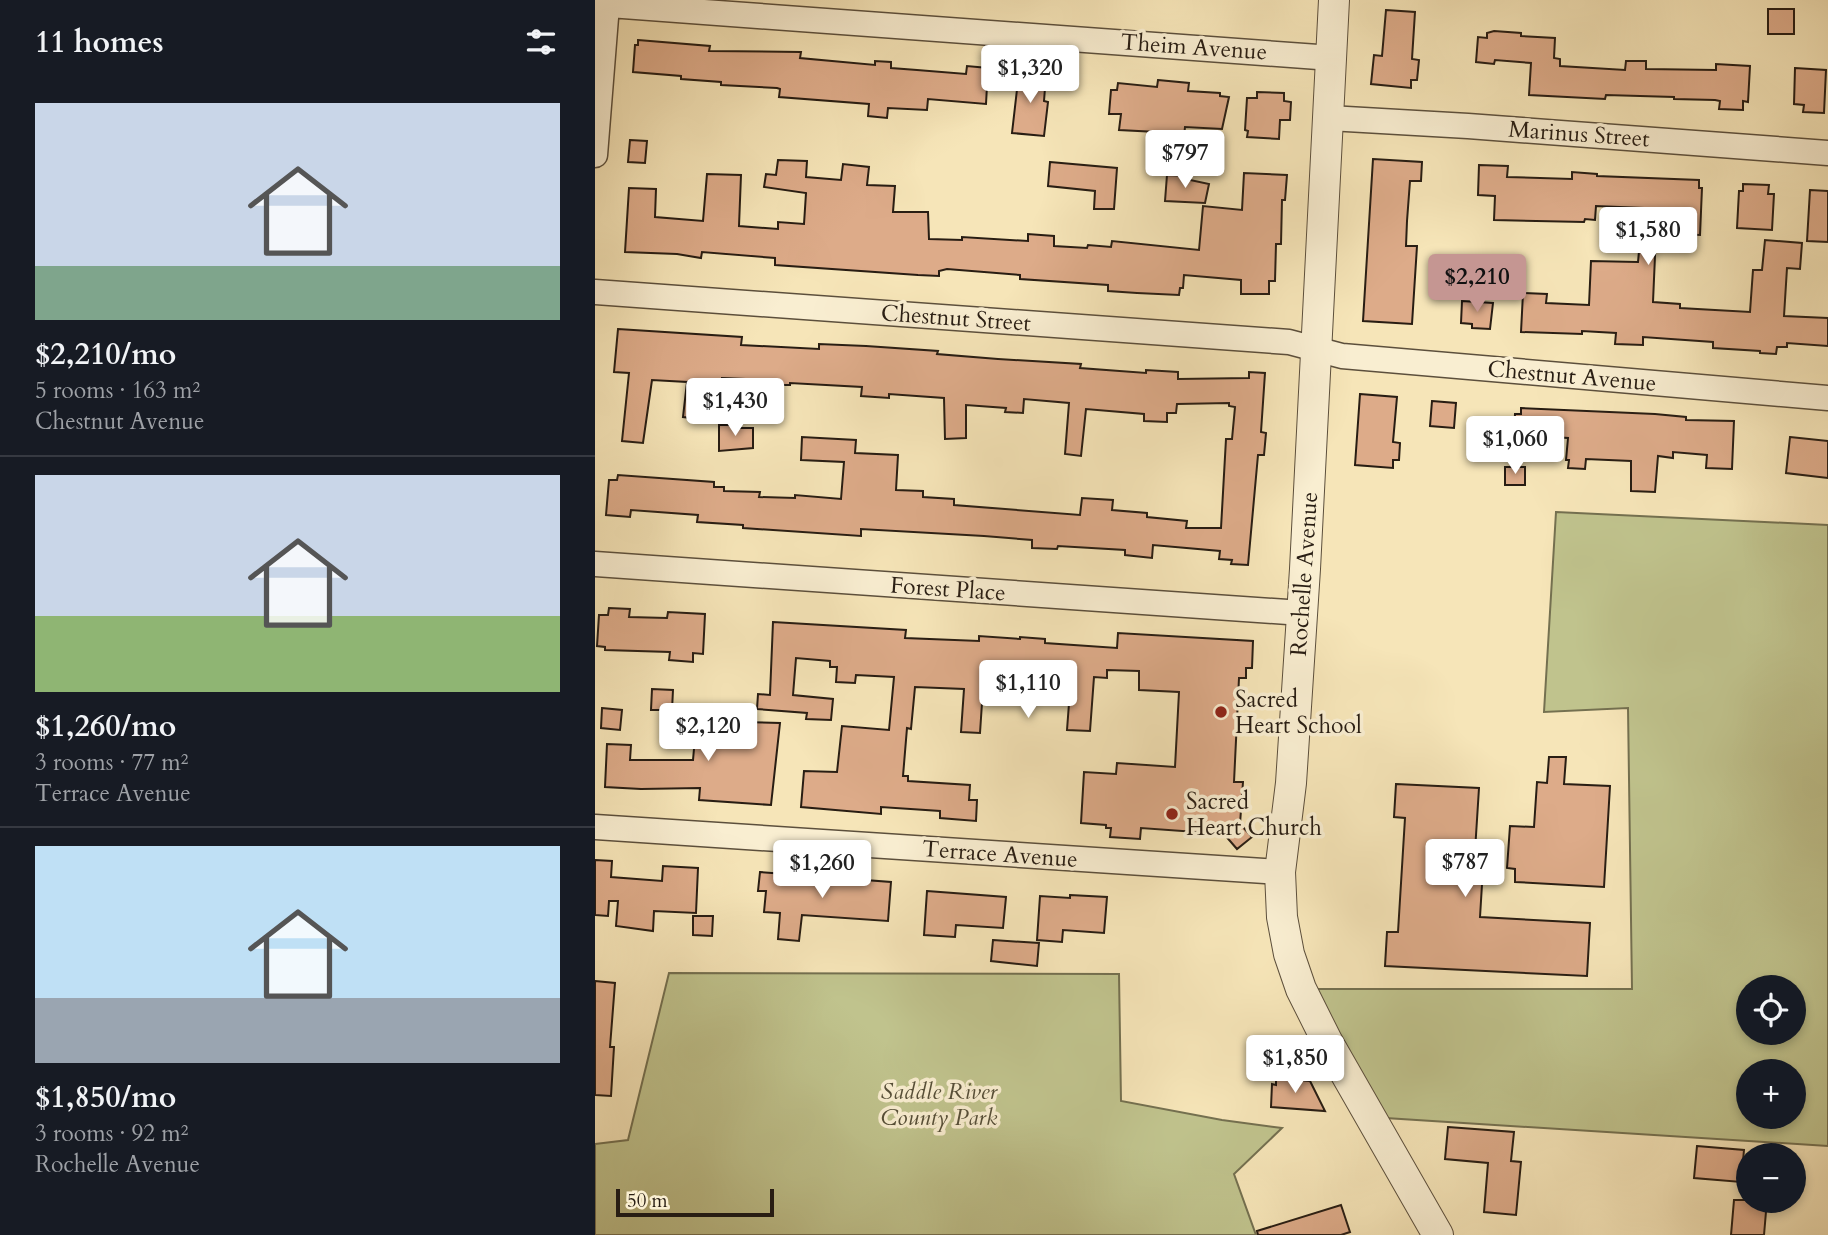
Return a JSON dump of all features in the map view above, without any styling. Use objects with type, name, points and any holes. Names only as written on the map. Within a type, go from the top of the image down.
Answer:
[{"type":"street","name":"Rochelle Avenue","points":[[1334,0],[1291,783],[1280,872],[1282,917],[1289,954],[1301,989],[1438,1235]]},
{"type":"street","name":"Theim Avenue","points":[[601,4],[1332,58]]},
{"type":"street","points":[[595,155],[601,4]]},
{"type":"street","name":"Marinus Street","points":[[1329,118],[1828,153]]},
{"type":"street","name":"Chestnut Street","points":[[595,292],[1289,342],[1316,349]]},
{"type":"street","name":"Chestnut Avenue","points":[[1316,349],[1342,356],[1828,398]]},
{"type":"street","name":"Forest Place","points":[[595,564],[1301,613]]},
{"type":"street","name":"Terrace Avenue","points":[[595,827],[1280,872]]},
{"type":"green space","points":[[1556,512],[1828,525],[1828,1146],[1370,1117],[1301,989],[1632,989],[1628,708],[1544,712]]},
{"type":"green space","name":"Saddle River County Park","points":[[669,973],[1119,974],[1121,1101],[1282,1128],[1234,1174],[1256,1235],[595,1235],[595,1144],[628,1140]]},
{"type":"building","points":[[1768,9],[1794,9],[1794,34],[1768,34]]},
{"type":"building","points":[[1386,10],[1415,12],[1412,59],[1419,60],[1417,80],[1411,80],[1411,88],[1371,84],[1374,55],[1382,56]]},
{"type":"building","points":[[1494,31],[1555,38],[1554,58],[1560,59],[1560,66],[1625,70],[1626,61],[1646,61],[1646,69],[1716,70],[1716,64],[1750,66],[1748,102],[1743,101],[1743,110],[1719,109],[1720,101],[1715,100],[1674,97],[1606,95],[1605,99],[1529,95],[1531,63],[1495,60],[1494,64],[1476,62],[1478,37],[1487,38],[1487,33]]},
{"type":"building","points":[[638,40],[710,46],[709,51],[801,52],[800,58],[875,65],[875,61],[891,62],[891,68],[966,74],[967,66],[988,68],[986,104],[928,99],[927,110],[888,108],[887,118],[868,116],[869,104],[779,97],[780,89],[777,88],[721,85],[721,82],[681,79],[681,76],[633,72],[635,45],[638,45]]},
{"type":"building","points":[[1795,68],[1826,70],[1824,113],[1803,112],[1804,105],[1794,104]]},
{"type":"building","points":[[1019,72],[1046,75],[1044,101],[1048,102],[1044,136],[1012,133]]},
{"type":"building","points":[[1158,80],[1189,83],[1188,91],[1220,93],[1220,96],[1229,97],[1222,129],[1185,127],[1183,147],[1156,144],[1157,132],[1119,130],[1121,114],[1109,114],[1111,90],[1117,90],[1118,83],[1157,87]]},
{"type":"building","points":[[1257,92],[1284,93],[1284,101],[1291,102],[1290,120],[1280,120],[1279,139],[1247,137],[1247,98],[1257,98]]},
{"type":"building","points":[[630,140],[647,141],[645,163],[628,162]]},
{"type":"building","points":[[1373,159],[1422,162],[1421,181],[1410,181],[1407,221],[1406,246],[1417,246],[1412,324],[1363,321]]},
{"type":"building","points":[[778,160],[807,161],[806,177],[841,180],[843,164],[869,167],[867,185],[895,186],[893,212],[928,212],[929,239],[962,240],[962,237],[1028,241],[1028,234],[1054,236],[1054,246],[1087,248],[1088,245],[1111,247],[1112,241],[1199,250],[1203,206],[1242,210],[1244,173],[1287,175],[1285,200],[1282,200],[1281,244],[1276,244],[1275,281],[1269,281],[1269,294],[1241,294],[1241,280],[1184,275],[1183,288],[1180,288],[1179,295],[1108,291],[1108,285],[1020,279],[1020,275],[947,269],[939,271],[939,276],[918,275],[775,265],[775,258],[702,252],[701,258],[625,252],[629,188],[656,189],[655,217],[703,221],[707,174],[741,175],[739,226],[778,229],[778,222],[804,224],[806,193],[764,187],[766,174],[776,175]]},
{"type":"building","points":[[1050,162],[1117,168],[1114,209],[1094,209],[1095,191],[1048,186]]},
{"type":"building","points":[[1479,165],[1508,166],[1507,177],[1572,179],[1572,172],[1597,176],[1699,180],[1699,188],[1702,188],[1700,235],[1656,233],[1653,302],[1680,304],[1680,308],[1750,312],[1753,270],[1762,270],[1765,240],[1802,243],[1800,269],[1787,268],[1784,316],[1828,318],[1828,346],[1787,343],[1787,347],[1777,347],[1776,354],[1713,348],[1713,342],[1643,337],[1643,345],[1615,344],[1616,333],[1521,332],[1523,293],[1547,294],[1546,303],[1589,305],[1591,261],[1638,262],[1643,208],[1596,206],[1595,220],[1585,219],[1584,222],[1494,220],[1495,196],[1478,195]]},
{"type":"building","points":[[1167,175],[1190,176],[1190,180],[1209,184],[1205,203],[1165,201]]},
{"type":"building","points":[[1743,184],[1769,185],[1768,194],[1774,194],[1772,230],[1737,228],[1739,191],[1743,191]]},
{"type":"building","points":[[1810,190],[1828,191],[1828,242],[1807,241]]},
{"type":"building","points":[[1462,301],[1493,303],[1490,329],[1472,328],[1472,324],[1461,323]]},
{"type":"building","points":[[618,329],[742,337],[741,345],[819,349],[819,344],[866,346],[1081,364],[1080,368],[1146,373],[1146,370],[1178,372],[1178,379],[1249,378],[1249,372],[1265,373],[1261,432],[1266,433],[1264,455],[1258,455],[1248,565],[1231,564],[1232,560],[1219,559],[1220,551],[1153,545],[1152,558],[1125,555],[1125,550],[1058,546],[1057,549],[1032,548],[1032,540],[984,536],[861,529],[861,536],[743,528],[743,525],[697,522],[698,515],[631,510],[630,517],[606,515],[609,480],[617,480],[618,475],[714,482],[714,487],[724,487],[724,491],[760,492],[759,497],[795,498],[795,495],[841,499],[844,462],[801,460],[802,437],[856,440],[855,453],[898,455],[896,490],[923,491],[923,497],[954,499],[954,505],[1080,515],[1082,498],[1113,500],[1112,510],[1147,513],[1147,517],[1187,521],[1186,528],[1221,528],[1226,439],[1232,439],[1235,407],[1229,406],[1229,403],[1177,404],[1176,413],[1167,413],[1167,422],[1144,421],[1144,414],[1086,409],[1081,456],[1065,454],[1069,403],[1024,399],[1023,413],[1005,412],[1006,408],[966,405],[966,438],[945,439],[944,398],[889,394],[889,398],[861,396],[862,387],[790,383],[773,385],[773,380],[722,378],[721,421],[683,417],[687,382],[652,380],[643,443],[622,441],[629,373],[614,372]]},
{"type":"building","points":[[1360,394],[1397,397],[1393,442],[1400,443],[1399,460],[1393,460],[1393,468],[1355,465]]},
{"type":"building","points":[[1432,401],[1456,403],[1454,428],[1430,426]]},
{"type":"building","points":[[1521,408],[1655,414],[1686,417],[1686,420],[1734,421],[1732,469],[1706,468],[1707,455],[1673,452],[1673,458],[1658,456],[1655,492],[1631,491],[1631,461],[1586,459],[1585,469],[1568,468],[1568,438],[1514,435],[1515,414],[1521,414]]},
{"type":"building","points":[[719,425],[753,428],[753,448],[719,451]]},
{"type":"building","points":[[1790,437],[1828,441],[1828,478],[1786,473]]},
{"type":"building","points":[[1505,467],[1525,467],[1525,485],[1505,485]]},
{"type":"building","points":[[609,608],[630,609],[629,617],[667,618],[668,612],[705,614],[703,654],[693,653],[693,662],[669,660],[670,652],[605,650],[605,647],[597,646],[599,615],[608,615]]},
{"type":"building","points":[[773,622],[906,630],[905,638],[979,641],[979,636],[1020,637],[1045,639],[1045,643],[1117,648],[1118,633],[1253,641],[1252,668],[1246,668],[1246,678],[1239,678],[1234,782],[1243,782],[1240,824],[1252,837],[1237,849],[1224,834],[1141,828],[1140,839],[1110,837],[1111,828],[1106,828],[1106,825],[1081,823],[1084,772],[1116,774],[1117,763],[1175,767],[1179,692],[1139,690],[1139,671],[1107,670],[1107,678],[1094,677],[1090,731],[1067,730],[1070,690],[1035,688],[1035,694],[983,688],[980,733],[961,732],[964,689],[915,687],[911,729],[907,728],[903,776],[908,776],[908,781],[970,785],[969,800],[977,800],[976,821],[940,818],[940,811],[881,807],[881,814],[801,807],[804,771],[837,772],[842,726],[889,730],[894,677],[856,675],[855,683],[836,682],[837,667],[830,667],[830,661],[796,658],[793,695],[833,699],[831,720],[806,719],[807,713],[757,709],[758,694],[770,695]]},
{"type":"building","points":[[652,689],[673,690],[672,710],[651,710]]},
{"type":"building","points":[[602,708],[622,710],[620,730],[601,728]]},
{"type":"building","points":[[697,715],[738,719],[738,722],[780,723],[771,805],[699,800],[700,788],[605,787],[607,744],[631,745],[630,760],[693,760]]},
{"type":"building","points":[[1549,757],[1566,757],[1564,784],[1610,786],[1604,887],[1515,882],[1515,869],[1507,868],[1510,826],[1534,827],[1537,782],[1547,783]]},
{"type":"building","points":[[1396,784],[1479,788],[1475,851],[1484,852],[1480,917],[1590,923],[1587,976],[1385,966],[1387,932],[1398,932],[1405,818],[1394,817]]},
{"type":"building","points":[[595,860],[612,861],[611,877],[662,881],[663,866],[698,868],[696,913],[654,911],[653,931],[616,926],[618,901],[609,901],[608,916],[595,915]]},
{"type":"building","points":[[760,872],[891,882],[888,921],[802,915],[799,941],[778,939],[780,913],[764,912],[766,891],[758,891]]},
{"type":"building","points":[[927,891],[1006,897],[1003,928],[956,925],[955,937],[924,935]]},
{"type":"building","points":[[1070,895],[1107,897],[1104,933],[1063,930],[1062,942],[1037,940],[1040,896],[1070,898]]},
{"type":"building","points":[[693,916],[713,916],[712,936],[693,935]]},
{"type":"building","points":[[993,940],[1039,943],[1037,966],[991,961]]},
{"type":"building","points":[[595,981],[615,983],[610,1047],[614,1047],[611,1096],[595,1095]]},
{"type":"building","points":[[1276,1078],[1310,1081],[1325,1111],[1271,1107],[1272,1084],[1276,1085]]},
{"type":"building","points":[[1448,1127],[1514,1132],[1511,1161],[1521,1162],[1516,1215],[1484,1212],[1488,1163],[1445,1159]]},
{"type":"building","points":[[1697,1146],[1736,1149],[1736,1182],[1694,1178]]},
{"type":"building","points":[[1734,1200],[1736,1213],[1766,1213],[1764,1235],[1731,1235]]},
{"type":"building","points":[[1341,1205],[1350,1232],[1341,1235],[1258,1235],[1257,1231]]},
{"type":"place","name":"Sacred Heart School","points":[[1221,712]]},
{"type":"place","name":"Sacred Heart Church","points":[[1172,814]]}]
